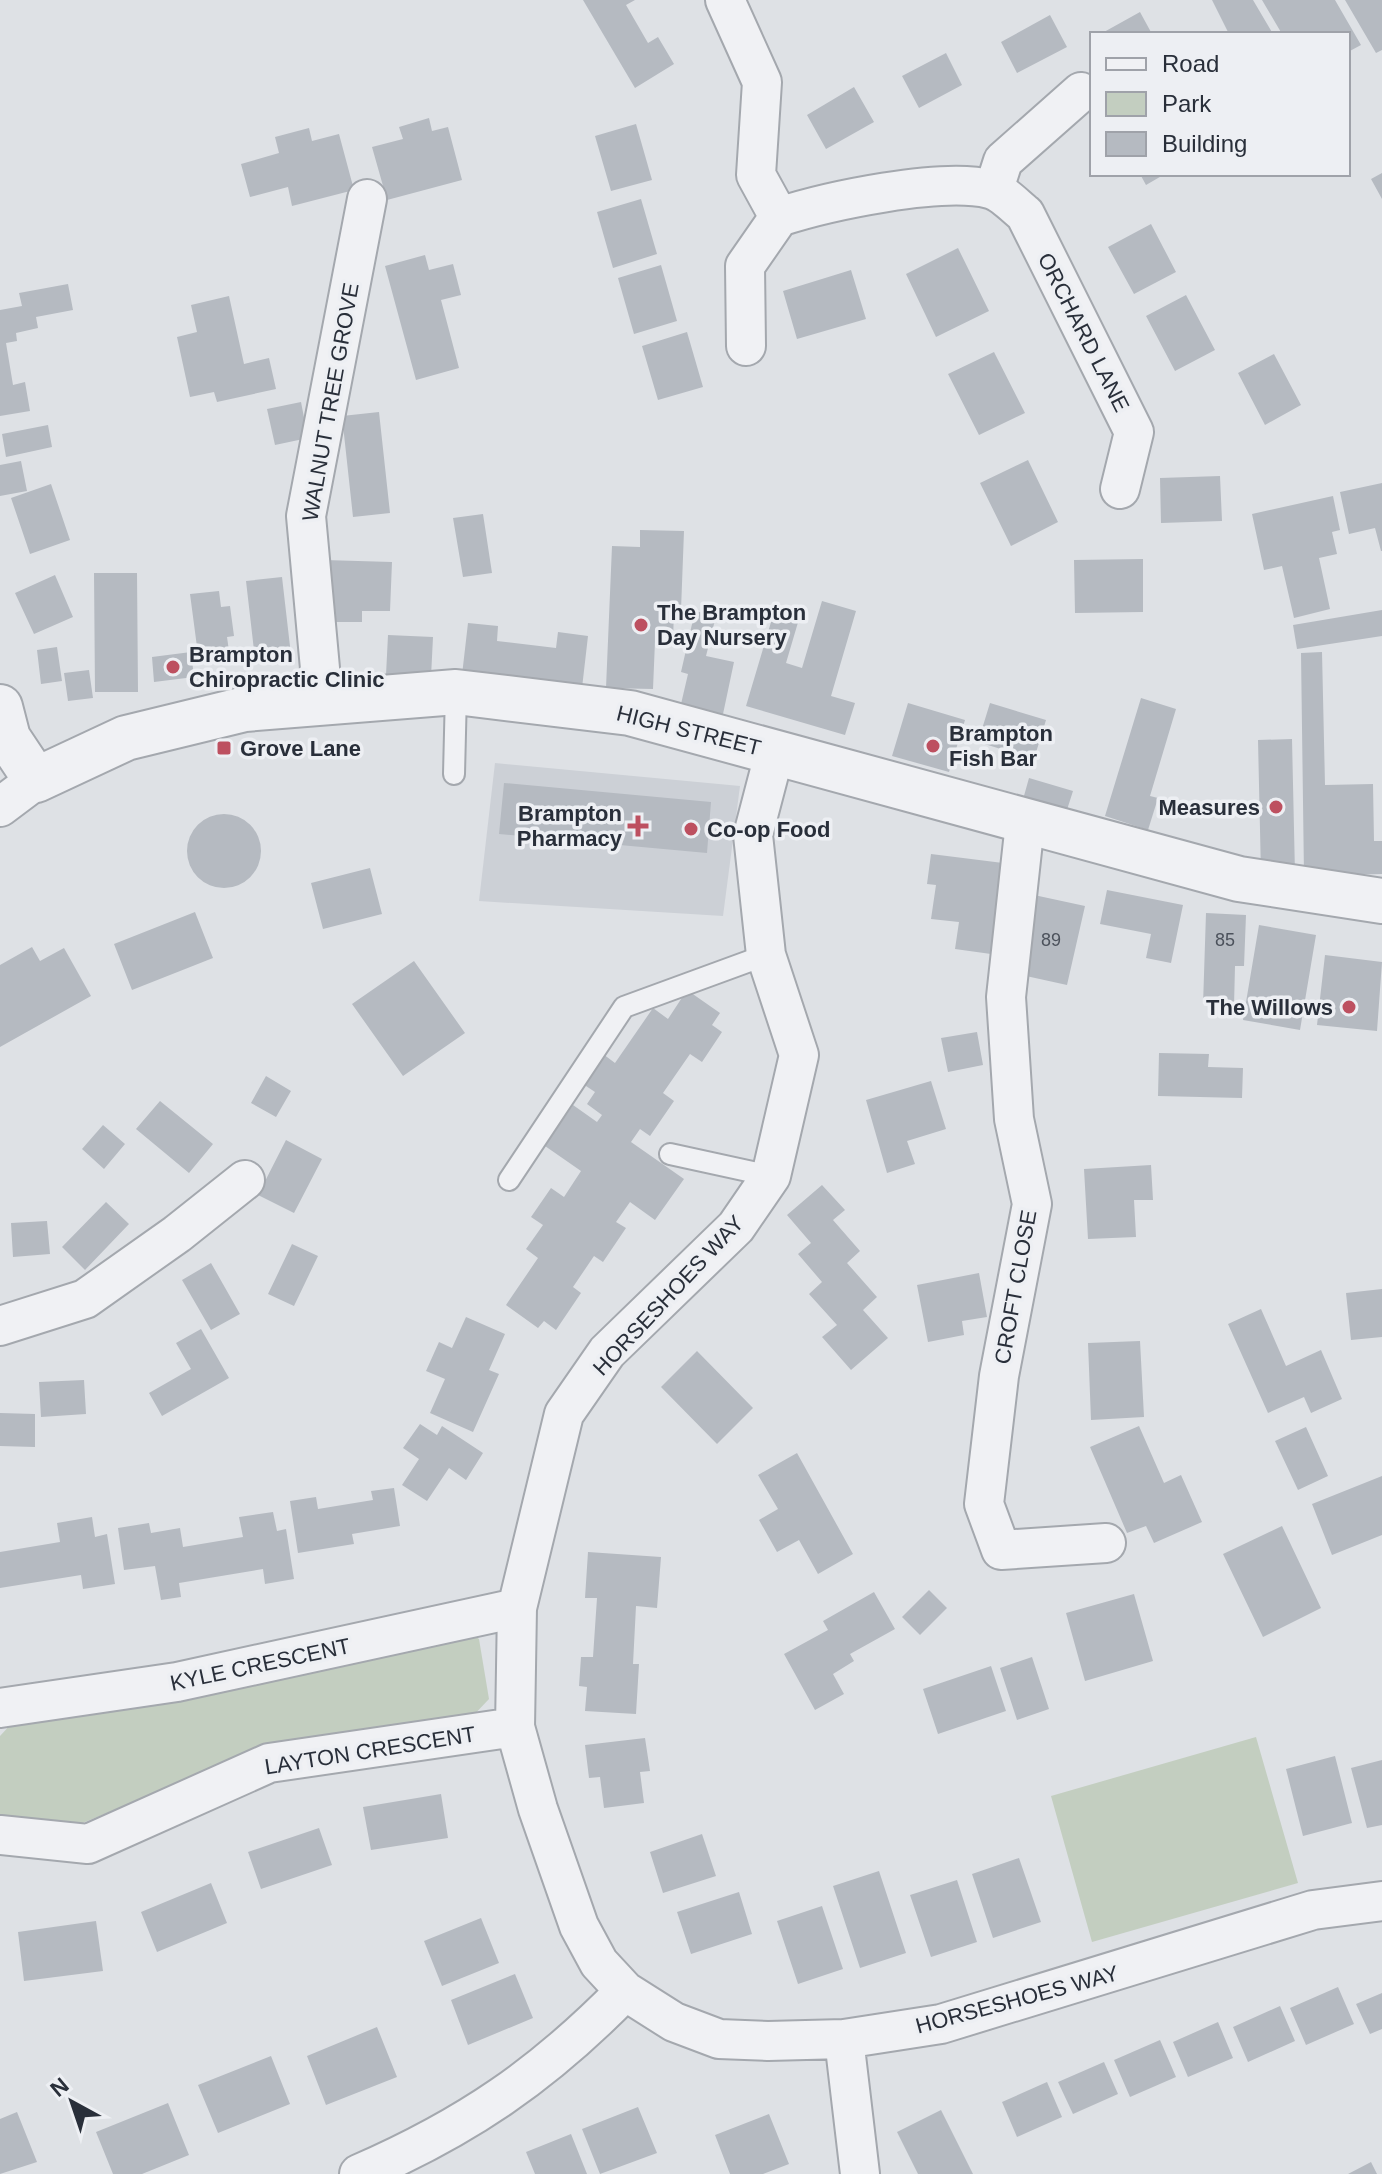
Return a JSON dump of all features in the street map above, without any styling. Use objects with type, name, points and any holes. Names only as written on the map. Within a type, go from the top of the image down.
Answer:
[{"type":"street","points":[[725,0],[762,82],[756,175],[779,217]]},
{"type":"street","points":[[746,346],[745,266],[779,217],[822,202],[955,185],[994,189],[1003,161],[1081,92]]},
{"type":"street","name":"ORCHARD LANE","points":[[994,189],[1025,214],[1134,432],[1120,489]]},
{"type":"street","name":"WALNUT TREE GROVE","points":[[323,701],[306,516],[367,199]]},
{"type":"street","name":"HIGH STREET","points":[[0,807],[36,780],[126,738],[245,709],[456,692],[630,713],[1239,879],[1382,901]]},
{"type":"street","points":[[0,707],[8,738],[36,780]]},
{"type":"street","name":"HORSESHOES WAY","points":[[775,751],[753,835],[766,955],[799,1055],[771,1176],[736,1227],[607,1352],[564,1414],[517,1608],[515,1727],[538,1809],[579,1926],[599,1963],[625,1991],[674,2022],[719,2039],[844,2039],[941,2024],[1313,1910],[1382,1901]]},
{"type":"street","name":"CROFT CLOSE","points":[[1025,823],[1006,997],[1014,1119],[1032,1204],[999,1376],[984,1504],[1001,1550],[1106,1543]]},
{"type":"street","points":[[0,1326],[85,1299],[177,1234],[245,1180]]},
{"type":"street","name":"KYLE CRESCENT","points":[[0,1708],[177,1682],[517,1608]]},
{"type":"street","name":"LAYTON CRESCENT","points":[[0,1835],[88,1844],[269,1763],[515,1727]]},
{"type":"street","points":[[359,2174],[428,2144],[513,2091],[579,2038],[625,1991]]},
{"type":"street","points":[[844,2039],[860,2174]]},
{"type":"lane","points":[[454,774],[456,692]]},
{"type":"lane","points":[[509,1180],[624,1007],[766,955]]},
{"type":"lane","points":[[670,1154],[771,1176]]},
{"type":"shaded area","points":[[495,763],[740,786],[723,916],[479,901]]},
{"type":"green space","points":[[466,1628],[479,1639],[489,1699],[470,1719],[263,1749],[80,1824],[4,1820],[0,1816],[0,1736],[13,1722]]},
{"type":"green space","points":[[1256,1737],[1298,1883],[1092,1942],[1051,1796]]},
{"type":"building","points":[[583,0],[635,0],[626,5],[648,43],[658,37],[674,64],[635,88]]},
{"type":"building","points":[[1212,0],[1253,0],[1272,32],[1228,32]]},
{"type":"building","points":[[1262,0],[1335,0],[1361,45],[1350,51],[1350,32],[1281,32]]},
{"type":"building","points":[[1345,0],[1382,0],[1382,50],[1376,53]]},
{"type":"building","points":[[1140,12],[1151,32],[1104,32]]},
{"type":"building","points":[[1050,15],[1067,47],[1017,73],[1001,42]]},
{"type":"building","points":[[946,53],[962,85],[919,108],[902,76]]},
{"type":"building","points":[[854,87],[874,122],[826,149],[807,115]]},
{"type":"building","points":[[429,118],[432,131],[448,127],[462,180],[387,200],[372,147],[403,139],[399,127]]},
{"type":"building","points":[[636,124],[652,180],[611,191],[595,136]]},
{"type":"building","points":[[309,128],[312,141],[339,134],[354,190],[292,206],[288,187],[250,197],[241,164],[279,153],[275,137]]},
{"type":"building","points":[[1382,173],[1382,199],[1371,179]]},
{"type":"building","points":[[1141,176],[1162,176],[1146,185]]},
{"type":"building","points":[[641,199],[657,254],[613,268],[597,212]]},
{"type":"building","points":[[1151,224],[1176,272],[1134,294],[1108,247]]},
{"type":"building","points":[[958,248],[989,311],[936,337],[906,274]]},
{"type":"building","points":[[425,255],[429,270],[453,264],[461,295],[441,300],[459,368],[416,380],[385,266]]},
{"type":"building","points":[[661,265],[677,321],[634,334],[618,278]]},
{"type":"building","points":[[851,270],[866,319],[797,339],[783,291]]},
{"type":"building","points":[[68,284],[73,310],[36,317],[38,328],[16,333],[17,341],[6,343],[13,385],[25,382],[30,411],[0,416],[0,310],[22,306],[19,293]]},
{"type":"building","points":[[1186,295],[1215,350],[1175,371],[1146,316]]},
{"type":"building","points":[[229,296],[244,364],[269,358],[276,389],[217,402],[214,392],[190,397],[177,337],[197,332],[191,305]]},
{"type":"building","points":[[687,332],[703,387],[658,400],[642,346]]},
{"type":"building","points":[[994,352],[1025,413],[979,435],[948,374]]},
{"type":"building","points":[[1274,354],[1301,405],[1265,425],[1238,373]]},
{"type":"building","points":[[301,402],[308,438],[275,445],[267,409]]},
{"type":"building","points":[[379,412],[390,513],[353,517],[342,416]]},
{"type":"building","points":[[48,425],[52,447],[6,457],[2,434]]},
{"type":"building","points":[[1028,460],[1058,522],[1011,546],[980,483]]},
{"type":"building","points":[[21,461],[27,491],[0,496],[0,465]]},
{"type":"building","points":[[1220,476],[1222,521],[1161,523],[1160,478]]},
{"type":"building","points":[[1382,483],[1381,551],[1375,528],[1349,534],[1340,492]]},
{"type":"building","points":[[51,484],[70,540],[30,554],[11,498]]},
{"type":"building","points":[[1333,496],[1340,530],[1332,532],[1337,554],[1319,558],[1330,609],[1294,618],[1282,566],[1264,570],[1252,514]]},
{"type":"building","points":[[483,514],[492,573],[463,577],[453,518]]},
{"type":"building","name":"The Brampton Day Nursery","points":[[640,530],[684,531],[681,610],[674,609],[673,642],[655,641],[653,689],[606,688],[612,546],[640,547]]},
{"type":"building","points":[[1143,559],[1143,612],[1075,613],[1074,560]]},
{"type":"building","points":[[324,560],[392,562],[390,611],[362,611],[362,622],[322,622]]},
{"type":"building","points":[[94,573],[137,573],[138,692],[95,692]]},
{"type":"building","points":[[55,575],[73,617],[34,634],[15,593]]},
{"type":"building","points":[[282,577],[291,655],[255,659],[246,581]]},
{"type":"building","points":[[219,591],[221,607],[230,606],[234,636],[227,637],[230,658],[199,662],[190,594]]},
{"type":"building","points":[[822,601],[856,611],[831,696],[855,703],[845,735],[746,706],[774,612],[799,619],[786,663],[802,668]]},
{"type":"building","points":[[1382,610],[1382,636],[1297,649],[1293,625]]},
{"type":"building","points":[[695,611],[716,616],[706,656],[734,662],[723,714],[681,704],[688,674],[681,672]]},
{"type":"building","points":[[468,623],[498,626],[497,641],[556,648],[558,632],[588,636],[582,688],[462,675]]},
{"type":"building","points":[[388,635],[433,637],[431,677],[386,675]]},
{"type":"building","points":[[57,647],[62,681],[41,684],[37,650]]},
{"type":"building","name":"Brampton Chiropractic Clinic","points":[[191,652],[194,677],[154,682],[152,657]]},
{"type":"building","points":[[1322,652],[1325,785],[1373,784],[1374,841],[1382,841],[1382,874],[1304,876],[1301,653]]},
{"type":"building","points":[[89,670],[93,698],[68,701],[64,673]]},
{"type":"building","points":[[1141,698],[1176,709],[1150,796],[1158,798],[1148,830],[1105,816]]},
{"type":"building","points":[[908,703],[965,720],[949,772],[892,756]]},
{"type":"building","points":[[990,703],[1046,720],[1034,759],[978,742]]},
{"type":"building","name":"Measures","points":[[1292,739],[1295,874],[1261,874],[1258,740]]},
{"type":"building","points":[[1029,778],[1073,791],[1065,816],[1022,803]]},
{"type":"building","points":[[504,783],[711,802],[707,853],[499,834]]},
{"type":"building","points":[[224,814],[238,817],[250,825],[258,837],[261,851],[258,865],[250,877],[238,885],[224,888],[210,885],[198,877],[190,865],[187,851],[190,837],[198,825],[210,817]]},
{"type":"building","points":[[931,854],[1003,863],[991,954],[955,949],[959,922],[931,919],[936,885],[927,884]]},
{"type":"building","points":[[370,868],[382,914],[323,929],[311,883]]},
{"type":"building","points":[[1107,890],[1183,905],[1171,963],[1146,958],[1151,934],[1100,924]]},
{"type":"building","points":[[1034,895],[1085,906],[1067,985],[1017,974]]},
{"type":"building","points":[[195,912],[213,958],[132,990],[114,944]]},
{"type":"building","points":[[1206,913],[1246,915],[1244,966],[1235,966],[1234,1006],[1203,1005]]},
{"type":"building","points":[[1259,925],[1316,935],[1300,1030],[1243,1020]]},
{"type":"building","points":[[32,947],[40,961],[64,948],[91,996],[0,1047],[0,965]]},
{"type":"building","name":"The Willows","points":[[1325,955],[1382,962],[1377,1031],[1317,1025]]},
{"type":"building","points":[[414,961],[465,1033],[403,1076],[352,1004]]},
{"type":"building","points":[[687,990],[720,1013],[712,1025],[722,1032],[702,1062],[690,1054],[663,1093],[674,1101],[650,1136],[640,1129],[631,1142],[684,1179],[655,1220],[630,1202],[616,1222],[626,1228],[603,1262],[594,1256],[573,1287],[581,1293],[556,1330],[544,1321],[538,1328],[506,1305],[538,1258],[526,1249],[543,1225],[531,1217],[551,1188],[564,1197],[581,1171],[545,1146],[573,1105],[597,1122],[602,1115],[587,1104],[595,1092],[583,1084],[603,1054],[615,1063],[653,1008],[668,1019]]},
{"type":"building","points":[[977,1032],[983,1065],[948,1072],[941,1038]]},
{"type":"building","points":[[1159,1053],[1209,1054],[1208,1067],[1243,1068],[1242,1098],[1158,1096]]},
{"type":"building","points":[[266,1076],[291,1091],[276,1117],[251,1103]]},
{"type":"building","points":[[931,1081],[946,1129],[907,1141],[915,1164],[887,1173],[866,1100]]},
{"type":"building","points":[[160,1101],[213,1144],[189,1173],[136,1129]]},
{"type":"building","points":[[103,1125],[125,1144],[104,1169],[82,1149]]},
{"type":"building","points":[[286,1140],[322,1159],[294,1213],[258,1195]]},
{"type":"building","points":[[1151,1165],[1153,1200],[1134,1200],[1136,1237],[1088,1239],[1084,1169]]},
{"type":"building","points":[[822,1185],[845,1210],[833,1220],[860,1251],[847,1263],[877,1297],[863,1310],[888,1338],[851,1370],[822,1337],[837,1325],[809,1294],[822,1282],[798,1254],[811,1243],[787,1215]]},
{"type":"building","points":[[106,1202],[129,1224],[85,1270],[62,1247]]},
{"type":"building","points":[[47,1221],[50,1254],[13,1257],[11,1223]]},
{"type":"building","points":[[292,1244],[318,1256],[294,1306],[268,1294]]},
{"type":"building","points":[[211,1263],[240,1314],[211,1330],[182,1280]]},
{"type":"building","points":[[979,1273],[987,1317],[962,1321],[964,1335],[928,1342],[917,1285]]},
{"type":"building","points":[[1382,1289],[1382,1337],[1351,1340],[1346,1293]]},
{"type":"building","points":[[1261,1309],[1286,1366],[1321,1350],[1342,1399],[1311,1413],[1304,1397],[1268,1413],[1228,1324]]},
{"type":"building","points":[[466,1317],[505,1334],[489,1370],[499,1374],[473,1432],[430,1413],[445,1379],[426,1371],[439,1342],[452,1348]]},
{"type":"building","points":[[201,1329],[229,1378],[162,1416],[149,1393],[191,1369],[176,1343]]},
{"type":"building","points":[[1140,1341],[1144,1417],[1091,1420],[1088,1343]]},
{"type":"building","points":[[697,1351],[753,1408],[717,1444],[661,1387]]},
{"type":"building","points":[[84,1380],[86,1414],[41,1417],[39,1382]]},
{"type":"building","points":[[0,1413],[35,1414],[35,1447],[0,1446]]},
{"type":"building","points":[[420,1424],[437,1435],[442,1426],[483,1453],[466,1480],[449,1468],[427,1501],[402,1485],[419,1459],[403,1448]]},
{"type":"building","points":[[1139,1426],[1164,1483],[1181,1475],[1202,1522],[1154,1543],[1146,1526],[1127,1533],[1090,1447]]},
{"type":"building","points":[[1306,1427],[1328,1476],[1298,1490],[1275,1441]]},
{"type":"building","points":[[797,1453],[853,1554],[818,1574],[799,1540],[777,1552],[759,1520],[778,1509],[758,1475]]},
{"type":"building","points":[[1382,1476],[1382,1535],[1332,1555],[1312,1504]]},
{"type":"building","points":[[394,1488],[400,1526],[352,1534],[354,1544],[298,1553],[290,1501],[316,1497],[318,1509],[373,1500],[371,1491]]},
{"type":"building","points":[[273,1512],[277,1531],[286,1529],[294,1579],[265,1584],[263,1569],[179,1583],[181,1597],[161,1600],[155,1566],[124,1570],[118,1528],[149,1523],[151,1533],[180,1528],[183,1547],[243,1537],[239,1517]]},
{"type":"building","points":[[92,1517],[95,1537],[107,1534],[115,1584],[83,1589],[81,1575],[0,1588],[0,1552],[60,1542],[57,1523]]},
{"type":"building","points":[[1282,1526],[1321,1608],[1263,1637],[1223,1554]]},
{"type":"building","points":[[588,1552],[661,1557],[657,1608],[636,1606],[633,1664],[639,1664],[636,1714],[585,1711],[587,1687],[579,1686],[581,1657],[593,1657],[597,1598],[585,1598]]},
{"type":"building","points":[[929,1590],[947,1608],[920,1635],[902,1617]]},
{"type":"building","points":[[874,1592],[895,1629],[850,1654],[854,1661],[833,1674],[844,1694],[815,1710],[784,1654],[828,1630],[823,1621]]},
{"type":"building","points":[[1134,1594],[1153,1661],[1085,1681],[1066,1613]]},
{"type":"building","points":[[1032,1657],[1049,1709],[1017,1720],[1000,1668]]},
{"type":"building","points":[[991,1666],[1006,1711],[938,1734],[923,1689]]},
{"type":"building","points":[[645,1738],[650,1771],[640,1772],[644,1803],[604,1808],[600,1777],[589,1778],[585,1745]]},
{"type":"building","points":[[1335,1756],[1352,1823],[1303,1836],[1286,1769]]},
{"type":"building","points":[[1382,1760],[1382,1825],[1367,1828],[1351,1768]]},
{"type":"building","points":[[441,1794],[448,1838],[371,1850],[363,1807]]},
{"type":"building","points":[[319,1828],[332,1865],[261,1889],[248,1852]]},
{"type":"building","points":[[702,1834],[716,1876],[663,1893],[650,1852]]},
{"type":"building","points":[[1019,1858],[1041,1922],[993,1938],[972,1874]]},
{"type":"building","points":[[879,1871],[906,1953],[860,1968],[833,1886]]},
{"type":"building","points":[[957,1880],[977,1942],[931,1957],[910,1895]]},
{"type":"building","points":[[211,1883],[227,1923],[157,1952],[141,1912]]},
{"type":"building","points":[[739,1892],[752,1934],[691,1954],[677,1912]]},
{"type":"building","points":[[822,1906],[843,1969],[798,1984],[777,1921]]},
{"type":"building","points":[[481,1918],[499,1963],[442,1986],[424,1941]]},
{"type":"building","points":[[96,1921],[103,1971],[24,1981],[18,1932]]},
{"type":"building","points":[[515,1974],[533,2018],[468,2045],[451,2000]]},
{"type":"building","points":[[1338,1987],[1354,2024],[1306,2045],[1290,2008]]},
{"type":"building","points":[[1382,1993],[1382,2029],[1370,2034],[1356,2004]]},
{"type":"building","points":[[1280,2006],[1295,2041],[1248,2062],[1233,2027]]},
{"type":"building","points":[[1218,2022],[1233,2058],[1188,2077],[1173,2042]]},
{"type":"building","points":[[377,2027],[397,2077],[326,2105],[307,2056]]},
{"type":"building","points":[[1160,2040],[1176,2077],[1130,2097],[1114,2060]]},
{"type":"building","points":[[271,2056],[290,2104],[218,2133],[198,2085]]},
{"type":"building","points":[[1104,2062],[1118,2094],[1073,2114],[1058,2082]]},
{"type":"building","points":[[1047,2082],[1062,2117],[1017,2137],[1002,2102]]},
{"type":"building","points":[[168,2103],[189,2155],[142,2174],[113,2174],[96,2132]]},
{"type":"building","points":[[638,2107],[657,2153],[600,2174],[582,2129]]},
{"type":"building","points":[[941,2110],[973,2174],[918,2174],[897,2132]]},
{"type":"building","points":[[17,2112],[37,2162],[0,2174],[0,2119]]},
{"type":"building","points":[[769,2114],[789,2164],[763,2174],[730,2174],[715,2135]]},
{"type":"building","points":[[571,2134],[587,2174],[535,2174],[526,2152]]},
{"type":"building","points":[[1371,2162],[1377,2174],[1348,2174]]},
{"type":"place","name":"The Brampton Day Nursery","points":[[641,625]]},
{"type":"place","name":"Brampton Chiropractic Clinic","points":[[173,667]]},
{"type":"place","name":"Brampton Fish Bar","points":[[933,746]]},
{"type":"place","name":"Grove Lane","points":[[224,748]]},
{"type":"place","name":"Measures","points":[[1276,807]]},
{"type":"place","name":"Brampton Pharmacy","points":[[638,826]]},
{"type":"place","name":"Co-op Food","points":[[691,829]]},
{"type":"place","name":"The Willows","points":[[1349,1007]]}]
